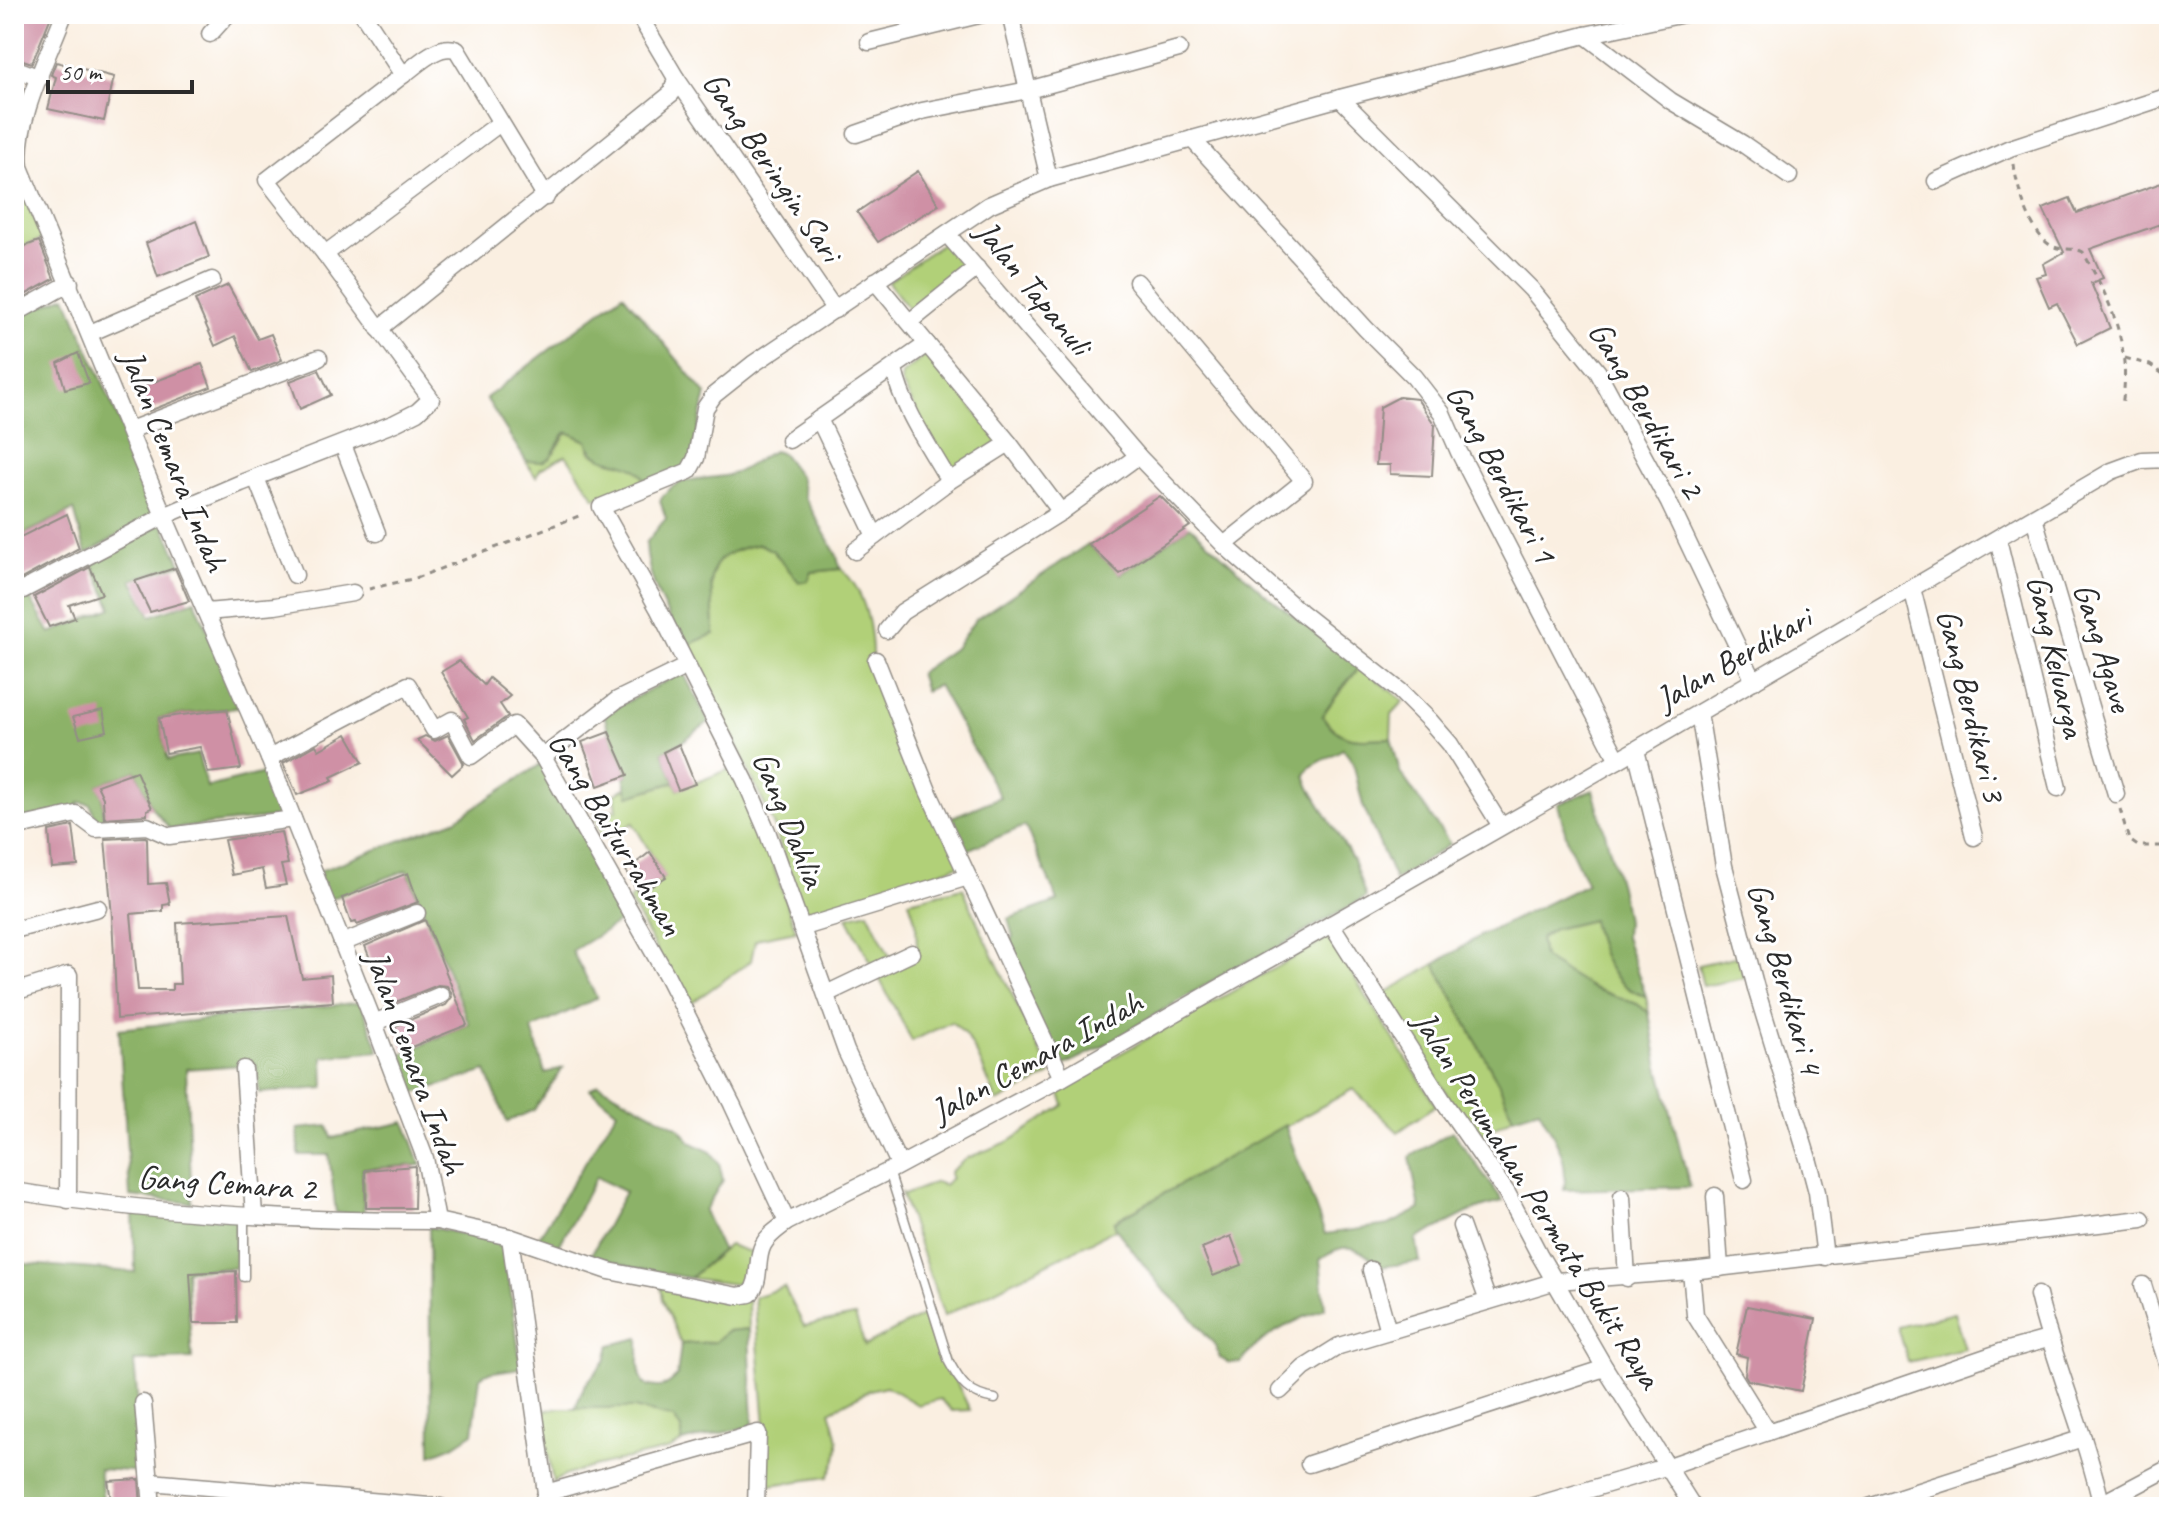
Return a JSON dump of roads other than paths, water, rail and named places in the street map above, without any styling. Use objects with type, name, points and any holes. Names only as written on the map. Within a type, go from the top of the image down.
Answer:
[{"type":"street","name":"Jalan Cemara Indah","points":[[64,14],[22,130],[20,167],[164,516],[269,758],[374,1023],[425,1158],[437,1221],[510,1237],[609,1271],[745,1296],[756,1287],[761,1247],[772,1233],[787,1222],[1062,1078],[1331,924]]},
{"type":"street","points":[[210,34],[228,14]]},
{"type":"street","points":[[363,14],[403,75]]},
{"type":"street","name":"Gang Beringin Sari","points":[[638,14],[676,78],[835,310]]},
{"type":"street","points":[[869,42],[983,14]]},
{"type":"street","points":[[1010,14],[1049,179]]},
{"type":"street","name":"Jalan Tapanuli","points":[[1501,826],[1450,744],[1420,711],[1224,545],[1138,456],[947,234],[989,205],[1049,179],[1340,98],[1585,35],[1684,14]]},
{"type":"street","points":[[1585,35],[1671,101],[1789,176]]},
{"type":"street","points":[[23,590],[164,516],[343,445],[417,412],[431,399],[267,180],[403,75],[442,48],[453,48],[459,52],[546,197]]},
{"type":"street","points":[[856,134],[922,111],[1028,90],[1179,49]]},
{"type":"street","points":[[14,68],[40,78]]},
{"type":"street","points":[[379,329],[672,93],[676,78]]},
{"type":"street","points":[[1936,181],[2010,148],[2169,96]]},
{"type":"street","name":"Gang Berdikari 2","points":[[1340,98],[1531,289],[1598,372],[1669,503],[1754,681]]},
{"type":"street","points":[[325,254],[500,123]]},
{"type":"street","name":"Gang Berdikari 1","points":[[1192,139],[1414,377],[1442,413],[1459,452],[1618,760]]},
{"type":"street","points":[[835,310],[947,234]]},
{"type":"street","points":[[911,321],[977,268]]},
{"type":"street","points":[[90,333],[212,280]]},
{"type":"street","points":[[875,281],[911,321],[1061,512]]},
{"type":"street","points":[[1137,282],[1304,481],[1224,545]]},
{"type":"street","points":[[14,314],[70,283]]},
{"type":"street","name":"Gang Dahlia","points":[[835,310],[753,364],[714,395],[705,408],[696,458],[689,471],[601,507],[658,608],[767,831],[846,1051],[894,1168]]},
{"type":"street","points":[[789,440],[927,344]]},
{"type":"street","points":[[130,430],[319,358]]},
{"type":"street","points":[[894,369],[908,407],[949,481]]},
{"type":"street","points":[[819,419],[875,536]]},
{"type":"street","points":[[855,551],[949,481],[1009,443]]},
{"type":"street","points":[[343,445],[377,533]]},
{"type":"street","points":[[887,630],[905,610],[1061,512],[1138,456]]},
{"type":"street","name":"Jalan Berdikari","points":[[1331,924],[2126,464],[2169,459]]},
{"type":"street","points":[[256,478],[295,575]]},
{"type":"street","name":"Gang Agave","points":[[2034,518],[2116,794]]},
{"type":"street","name":"Gang Keluarga","points":[[1998,539],[2058,788]]},
{"type":"street","name":"Gang Berdikari 3","points":[[1912,588],[1974,837]]},
{"type":"street","points":[[206,612],[275,606],[353,593]]},
{"type":"street","points":[[876,660],[928,791],[1062,1078]]},
{"type":"street","points":[[543,757],[617,700],[687,666]]},
{"type":"street","name":"Gang Baiturrahman","points":[[269,758],[408,685],[434,730],[452,720],[471,756],[514,725],[543,757],[667,976],[787,1222]]},
{"type":"street","name":"Gang Berdikari 4","points":[[1699,713],[1724,866],[1757,992],[1817,1192],[1825,1257]]},
{"type":"street","points":[[1636,750],[1744,1180]]},
{"type":"street","points":[[14,828],[76,814],[96,829],[147,826],[169,836],[293,819]]},
{"type":"street","points":[[801,928],[968,877]]},
{"type":"street","points":[[14,930],[98,908]]},
{"type":"street","points":[[342,943],[417,913]]},
{"type":"street","name":"Jalan Perumahan Permata Bukit Raya","points":[[1331,924],[1445,1104],[1507,1193],[1605,1368],[1693,1507]]},
{"type":"street","points":[[826,994],[912,953]]},
{"type":"street","points":[[14,992],[69,975],[68,1200]]},
{"type":"street","points":[[374,1023],[441,995]]},
{"type":"street","points":[[244,1069],[249,1215]]},
{"type":"street","name":"Gang Cemara 2","points":[[14,1191],[68,1200],[249,1215],[437,1221]]},
{"type":"street","points":[[1715,1196],[1720,1268]]},
{"type":"street","points":[[1622,1197],[1627,1278]]},
{"type":"street","points":[[1280,1391],[1304,1368],[1339,1346],[1556,1281],[1627,1278],[2142,1219]]},
{"type":"street","points":[[1461,1226],[1488,1301]]},
{"type":"street","points":[[510,1237],[543,1500],[705,1445],[758,1433],[756,1507]]},
{"type":"street","points":[[1371,1270],[1388,1331]]},
{"type":"street","points":[[1691,1271],[1695,1315],[1768,1432]]},
{"type":"street","points":[[2143,1285],[2169,1370]]},
{"type":"street","points":[[2038,1295],[2048,1339],[2083,1438],[2102,1506],[2169,1468]]},
{"type":"street","points":[[1530,1507],[1669,1466],[2001,1352],[2048,1339]]},
{"type":"street","points":[[1309,1464],[1605,1368]]},
{"type":"street","points":[[143,1403],[152,1507]]},
{"type":"street","points":[[1869,1507],[2083,1438]]},
{"type":"street","points":[[150,1482],[318,1502],[441,1507]]},
{"type":"lane","points":[[894,1168],[949,1362],[965,1388],[995,1399]]},
{"type":"lane","points":[[244,1277],[249,1215]]}]
